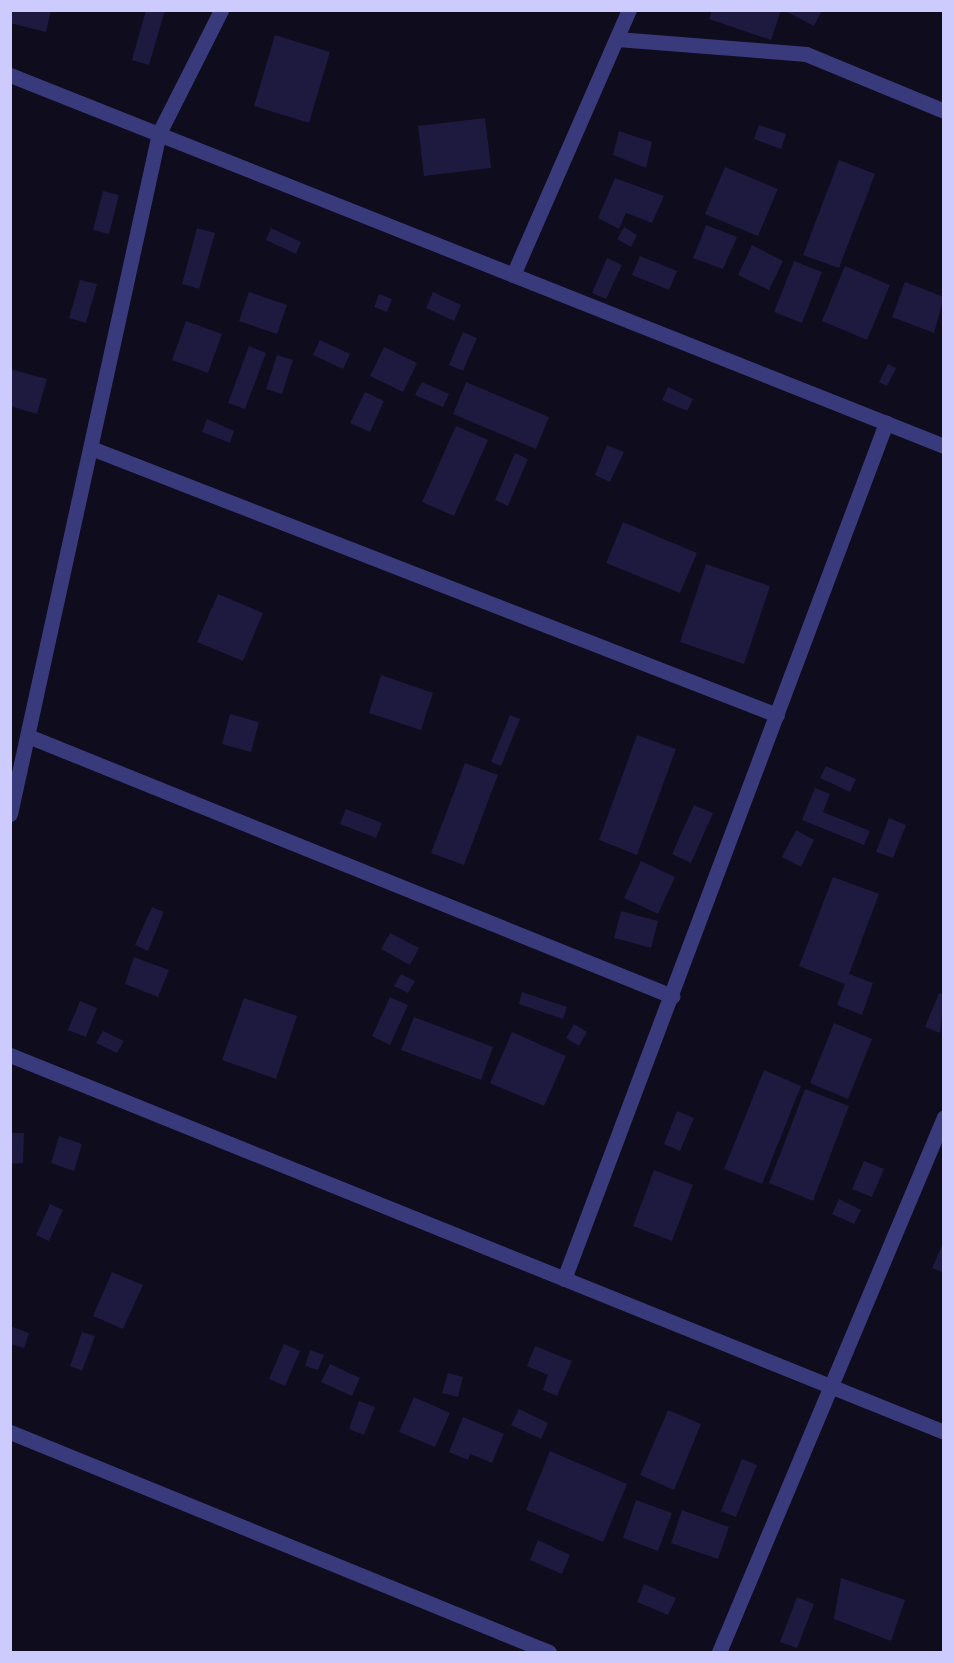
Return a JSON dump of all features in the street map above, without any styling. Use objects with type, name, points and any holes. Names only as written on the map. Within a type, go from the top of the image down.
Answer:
[{"type":"street","points":[[10,814],[159,133],[221,10]]},
{"type":"street","points":[[513,275],[629,10]]},
{"type":"street","points":[[617,39],[806,54],[944,111]]},
{"type":"street","points":[[10,75],[944,446]]},
{"type":"street","points":[[564,1279],[886,423]]},
{"type":"street","points":[[90,448],[777,715]]},
{"type":"street","points":[[27,736],[672,996]]},
{"type":"street","points":[[10,1055],[944,1432]]},
{"type":"street","points":[[719,1653],[943,1122]]},
{"type":"street","points":[[10,1432],[549,1653]]},
{"type":"building","points":[[13,10],[51,10],[46,32],[10,23]]},
{"type":"building","points":[[146,10],[165,10],[149,65],[132,60]]},
{"type":"building","points":[[712,10],[781,10],[771,40],[709,19]]},
{"type":"building","points":[[783,10],[819,10],[821,12],[814,26]]},
{"type":"building","points":[[275,35],[330,52],[309,123],[254,106]]},
{"type":"building","points":[[485,118],[491,168],[424,176],[418,126]]},
{"type":"building","points":[[759,125],[786,134],[781,149],[754,139]]},
{"type":"building","points":[[619,131],[652,142],[646,168],[613,155]]},
{"type":"building","points":[[839,160],[875,174],[839,268],[803,255]]},
{"type":"building","points":[[725,167],[778,189],[758,236],[705,214]]},
{"type":"building","points":[[615,178],[664,196],[652,223],[626,213],[619,229],[598,218]]},
{"type":"building","points":[[103,191],[119,195],[109,234],[93,230]]},
{"type":"building","points":[[706,225],[737,237],[723,269],[693,258]]},
{"type":"building","points":[[624,227],[637,235],[631,247],[617,239]]},
{"type":"building","points":[[197,228],[215,233],[199,289],[182,284]]},
{"type":"building","points":[[271,228],[301,242],[296,254],[266,240]]},
{"type":"building","points":[[752,245],[783,261],[769,290],[738,275]]},
{"type":"building","points":[[640,256],[677,271],[669,290],[632,275]]},
{"type":"building","points":[[607,258],[622,265],[606,299],[592,293]]},
{"type":"building","points":[[794,261],[822,272],[802,323],[774,312]]},
{"type":"building","points":[[845,266],[890,285],[867,340],[822,321]]},
{"type":"building","points":[[80,280],[97,284],[86,323],[69,318]]},
{"type":"building","points":[[905,282],[944,297],[934,333],[892,317]]},
{"type":"building","points":[[249,292],[287,305],[277,334],[239,321]]},
{"type":"building","points":[[433,292],[461,305],[454,321],[426,308]]},
{"type":"building","points":[[379,294],[392,299],[387,312],[374,307]]},
{"type":"building","points":[[186,321],[222,334],[208,373],[172,360]]},
{"type":"building","points":[[463,332],[477,338],[463,371],[449,365]]},
{"type":"building","points":[[320,340],[350,354],[343,369],[313,355]]},
{"type":"building","points":[[249,346],[266,353],[245,409],[228,403]]},
{"type":"building","points":[[384,347],[417,363],[403,392],[370,376]]},
{"type":"building","points":[[277,355],[293,360],[282,394],[266,389]]},
{"type":"building","points":[[888,364],[896,368],[887,386],[879,382]]},
{"type":"building","points":[[10,369],[47,379],[37,414],[10,406]]},
{"type":"building","points":[[422,382],[449,394],[443,407],[415,395]]},
{"type":"building","points":[[466,382],[549,417],[536,449],[453,414]]},
{"type":"building","points":[[668,387],[693,399],[687,411],[662,400]]},
{"type":"building","points":[[365,392],[384,401],[370,432],[350,423]]},
{"type":"building","points":[[207,419],[234,431],[230,443],[202,432]]},
{"type":"building","points":[[456,426],[488,440],[454,516],[422,502]]},
{"type":"building","points":[[607,445],[624,452],[610,482],[595,475]]},
{"type":"building","points":[[515,453],[528,459],[508,506],[495,500]]},
{"type":"building","points":[[623,522],[697,553],[680,593],[606,563]]},
{"type":"building","points":[[706,564],[770,586],[744,664],[680,642]]},
{"type":"building","points":[[218,594],[263,613],[243,661],[197,642]]},
{"type":"building","points":[[381,675],[433,693],[421,730],[369,713]]},
{"type":"building","points":[[230,714],[259,722],[251,752],[222,744]]},
{"type":"building","points":[[510,715],[520,719],[501,766],[491,762]]},
{"type":"building","points":[[637,735],[676,749],[637,855],[599,840]]},
{"type":"building","points":[[465,763],[498,775],[464,865],[431,853]]},
{"type":"building","points":[[826,766],[856,779],[850,792],[820,778]]},
{"type":"building","points":[[815,788],[830,794],[823,812],[870,831],[864,845],[802,820]]},
{"type":"building","points":[[694,805],[713,813],[691,863],[672,854]]},
{"type":"building","points":[[346,809],[382,823],[376,838],[340,824]]},
{"type":"building","points":[[889,818],[906,825],[893,858],[876,852]]},
{"type":"building","points":[[796,830],[814,840],[801,867],[782,857]]},
{"type":"building","points":[[641,861],[675,877],[658,914],[624,898]]},
{"type":"building","points":[[833,877],[879,894],[849,974],[873,983],[862,1015],[837,1005],[845,984],[799,966]]},
{"type":"building","points":[[152,907],[164,912],[148,951],[135,945]]},
{"type":"building","points":[[621,911],[658,921],[651,948],[614,938]]},
{"type":"building","points":[[390,933],[419,948],[410,965],[381,949]]},
{"type":"building","points":[[134,957],[169,970],[158,997],[125,984]]},
{"type":"building","points":[[401,974],[415,981],[408,993],[394,986]]},
{"type":"building","points":[[522,992],[567,1007],[563,1019],[519,1004]]},
{"type":"building","points":[[939,993],[944,995],[940,1033],[925,1027]]},
{"type":"building","points":[[390,997],[408,1005],[390,1045],[372,1036]]},
{"type":"building","points":[[244,998],[297,1016],[276,1079],[222,1060]]},
{"type":"building","points":[[80,1001],[97,1008],[86,1037],[68,1030]]},
{"type":"building","points":[[414,1017],[493,1047],[481,1080],[401,1050]]},
{"type":"building","points":[[834,1023],[872,1039],[848,1099],[810,1083]]},
{"type":"building","points":[[574,1024],[587,1032],[579,1046],[566,1038]]},
{"type":"building","points":[[103,1031],[124,1041],[117,1053],[96,1043]]},
{"type":"building","points":[[512,1032],[566,1056],[544,1106],[490,1083]]},
{"type":"building","points":[[764,1070],[801,1086],[762,1184],[724,1169]]},
{"type":"building","points":[[805,1089],[849,1106],[813,1201],[769,1183]]},
{"type":"building","points":[[677,1111],[694,1118],[680,1151],[664,1144]]},
{"type":"building","points":[[10,1133],[24,1133],[23,1163],[10,1164]]},
{"type":"building","points":[[59,1136],[82,1144],[74,1171],[51,1163]]},
{"type":"building","points":[[864,1161],[884,1169],[872,1197],[852,1189]]},
{"type":"building","points":[[654,1170],[693,1185],[672,1241],[633,1226]]},
{"type":"building","points":[[839,1199],[861,1210],[854,1224],[832,1214]]},
{"type":"building","points":[[50,1204],[63,1210],[49,1241],[36,1235]]},
{"type":"building","points":[[944,1241],[944,1273],[932,1268]]},
{"type":"building","points":[[112,1272],[143,1285],[123,1329],[93,1316]]},
{"type":"building","points":[[10,1326],[29,1333],[24,1348],[10,1344]]},
{"type":"building","points":[[82,1332],[95,1336],[82,1371],[70,1366]]},
{"type":"building","points":[[284,1344],[300,1351],[285,1386],[269,1379]]},
{"type":"building","points":[[535,1346],[572,1361],[557,1396],[543,1390],[548,1375],[527,1366]]},
{"type":"building","points":[[310,1350],[324,1355],[318,1370],[305,1366]]},
{"type":"building","points":[[330,1364],[360,1378],[352,1396],[321,1382]]},
{"type":"building","points":[[448,1373],[463,1377],[458,1397],[442,1393]]},
{"type":"building","points":[[414,1397],[450,1413],[435,1447],[399,1432]]},
{"type":"building","points":[[359,1401],[375,1407],[364,1435],[349,1429]]},
{"type":"building","points":[[519,1409],[548,1423],[541,1439],[511,1425]]},
{"type":"building","points":[[668,1410],[701,1424],[674,1490],[640,1475]]},
{"type":"building","points":[[463,1417],[504,1434],[492,1463],[470,1454],[468,1460],[449,1452]]},
{"type":"building","points":[[550,1451],[627,1484],[603,1542],[526,1510]]},
{"type":"building","points":[[742,1459],[757,1465],[736,1517],[721,1511]]},
{"type":"building","points":[[636,1500],[672,1513],[658,1551],[623,1538]]},
{"type":"building","points":[[682,1510],[729,1527],[718,1559],[671,1543]]},
{"type":"building","points":[[538,1540],[570,1555],[562,1574],[530,1560]]},
{"type":"building","points":[[841,1578],[905,1600],[891,1641],[834,1619]]},
{"type":"building","points":[[644,1584],[676,1598],[668,1615],[637,1602]]},
{"type":"building","points":[[797,1597],[814,1604],[797,1648],[780,1642]]}]
